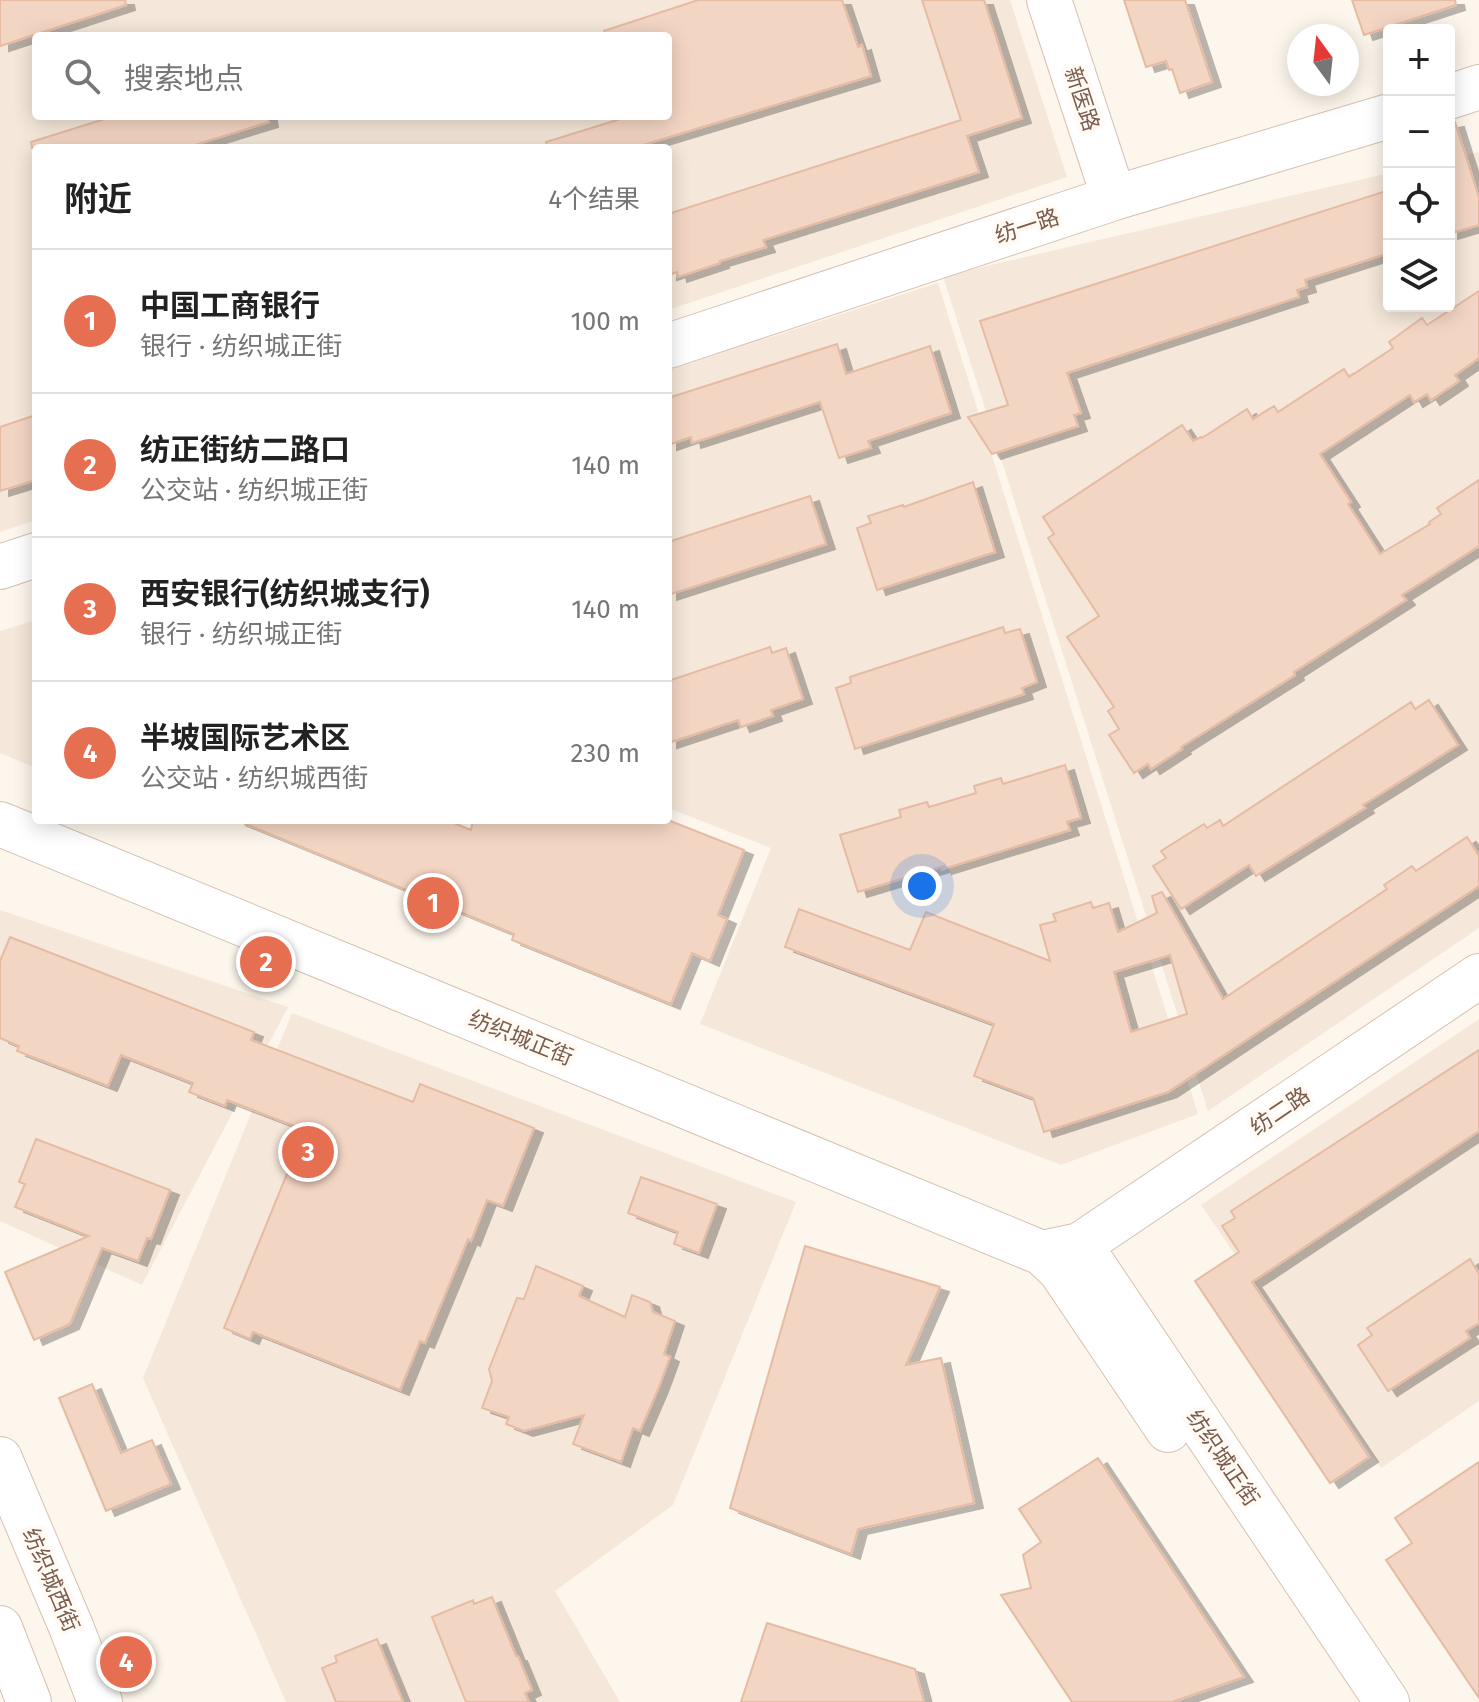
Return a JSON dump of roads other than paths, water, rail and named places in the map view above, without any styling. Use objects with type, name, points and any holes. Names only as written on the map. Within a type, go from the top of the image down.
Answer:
[{"type":"street","name":"新医路","points":[[1049,0],[1114,198]]},
{"type":"street","points":[[1452,96],[1479,87]]},
{"type":"street","name":"纺一路","points":[[672,345],[1114,198],[1383,118]]},
{"type":"street","points":[[0,567],[32,556]]},
{"type":"street","name":"纺织城正街","points":[[0,824],[1061,1256],[1387,1702]]},
{"type":"street","name":"纺二路","points":[[1061,1256],[1479,976]]},
{"type":"street","name":"纺织城正街","points":[[1061,1256],[1351,1702]]},
{"type":"street","name":"纺织城西街","points":[[0,1459],[100,1702]]},
{"type":"street","points":[[0,1628],[29,1702]]},
{"type":"place","name":"中国工商银行","points":[[433,903]]},
{"type":"place","name":"纺正街纺二路口","points":[[266,962]]},
{"type":"place","name":"西安银行(纺织城支行)","points":[[308,1152]]},
{"type":"place","name":"半坡国际艺术区","points":[[126,1662]]}]
